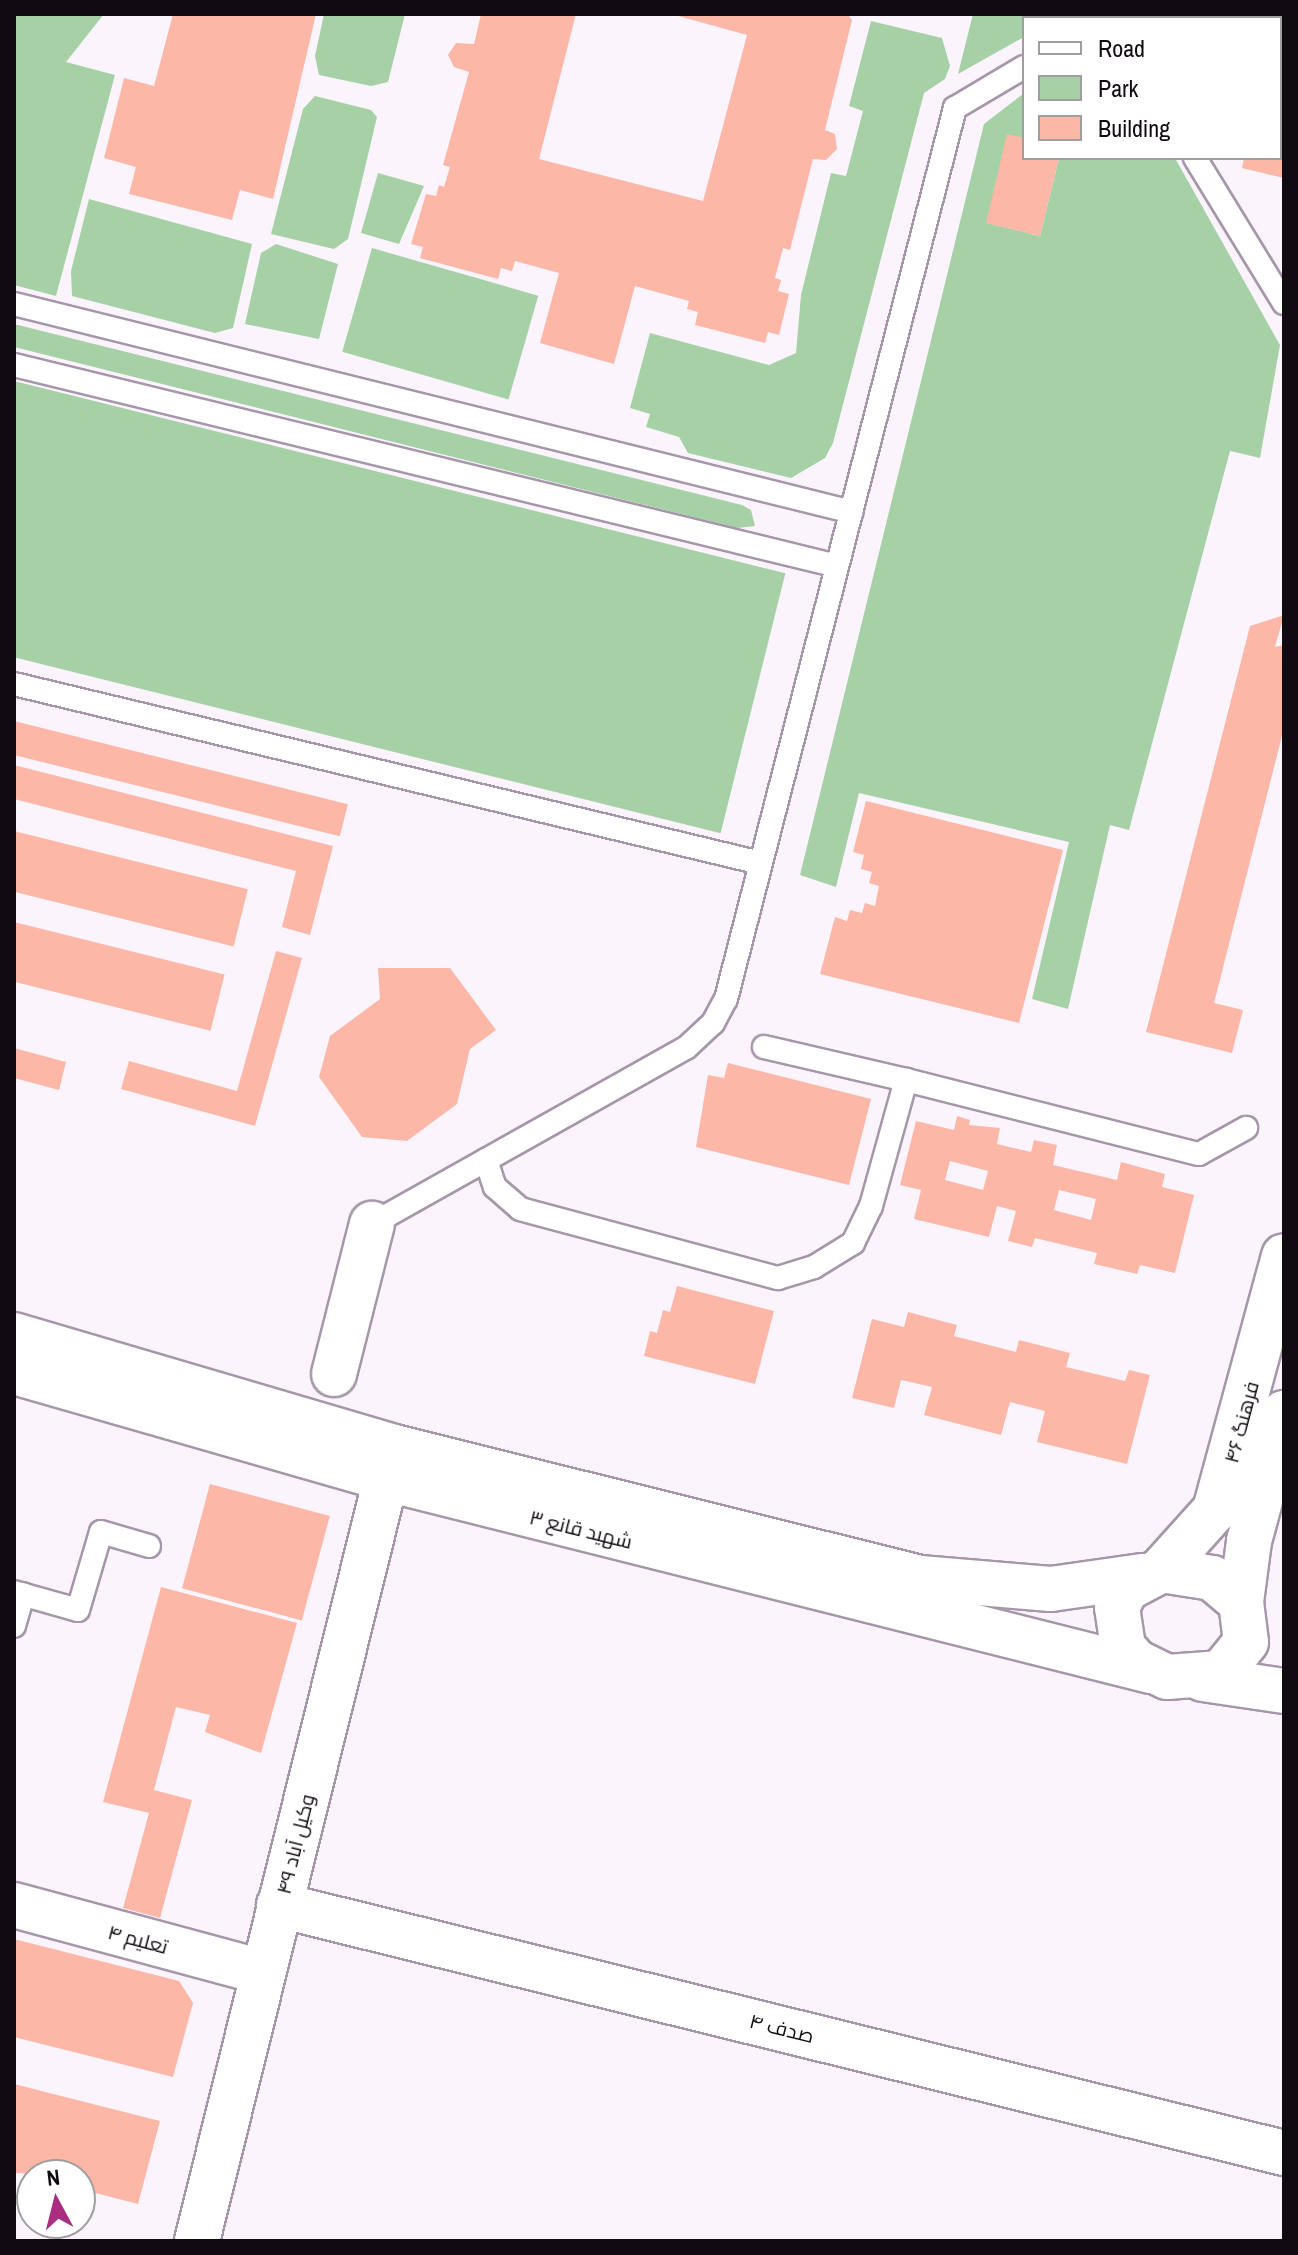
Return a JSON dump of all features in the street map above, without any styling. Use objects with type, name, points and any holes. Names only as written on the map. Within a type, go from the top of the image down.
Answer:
[{"type":"street","points":[[334,1374],[372,1224]]},
{"type":"street","name":"فرهنگ ۴۶","points":[[1151,1573],[1215,1510],[1284,1256]]},
{"type":"street","name":"شهید قانع ۳","points":[[14,1335],[390,1463],[1151,1671]]},
{"type":"street","name":"شهید قانع ۳","points":[[14,1372],[390,1463],[920,1578],[1051,1589],[1151,1573]]},
{"type":"street","name":"فرهنگ ۴۶","points":[[1258,1618],[1249,1541],[1284,1413]]},
{"type":"street","name":"وکیل آباد ۴۹","points":[[197,2241],[390,1463]]},
{"type":"street","points":[[1203,1679],[1237,1661],[1258,1618],[1212,1578],[1151,1573],[1117,1607],[1116,1628],[1123,1647],[1151,1671],[1203,1679],[1284,1691]]},
{"type":"street","name":"تعلیم ۴","points":[[14,1905],[262,1972]]},
{"type":"street","name":"صدف ۴","points":[[279,1905],[1284,2153]]},
{"type":"lane","points":[[372,1224],[686,1048],[713,1023],[726,999],[955,108],[1022,68]]},
{"type":"lane","points":[[1196,160],[1284,303]]},
{"type":"lane","points":[[14,304],[852,512]]},
{"type":"lane","points":[[14,365],[837,566]]},
{"type":"lane","points":[[14,684],[761,863]]},
{"type":"lane","points":[[764,1047],[1199,1154],[1246,1128]]},
{"type":"lane","points":[[486,1160],[495,1187],[520,1209],[778,1278],[814,1267],[853,1243],[871,1206],[906,1080]]},
{"type":"lane","points":[[14,1626],[18,1593],[78,1610],[101,1532],[149,1546]]},
{"type":"green space","points":[[14,14],[104,14],[66,62],[115,75],[56,296],[14,285]]},
{"type":"green space","points":[[324,14],[405,14],[388,82],[371,86],[319,75],[315,56]]},
{"type":"green space","points":[[973,14],[1059,14],[1022,16],[1022,38],[958,74]]},
{"type":"green space","points":[[871,21],[942,38],[950,66],[945,79],[924,93],[833,443],[825,458],[791,478],[688,453],[679,437],[646,427],[650,414],[630,408],[650,333],[769,365],[796,353],[801,295],[831,173],[846,176],[863,111],[849,106]]},
{"type":"green space","points":[[1022,95],[1022,143],[987,223],[1040,236],[1059,160],[1176,160],[1280,345],[1260,458],[1230,451],[1129,830],[1110,825],[1068,1009],[1032,999],[1069,842],[859,793],[836,887],[800,875],[984,124]]},
{"type":"green space","points":[[315,96],[371,110],[377,117],[348,239],[334,249],[271,234],[303,109]]},
{"type":"green space","points":[[378,173],[424,186],[399,244],[361,233]]},
{"type":"green space","points":[[89,199],[252,244],[233,328],[215,333],[72,296],[71,271]]},
{"type":"green space","points":[[276,244],[338,264],[319,339],[245,324],[261,253]]},
{"type":"green space","points":[[372,248],[538,296],[509,400],[342,352]]},
{"type":"green space","points":[[14,324],[742,505],[751,510],[755,526],[737,528],[14,347]]},
{"type":"green space","points":[[14,381],[785,573],[721,833],[14,657]]},
{"type":"building","points":[[173,14],[316,14],[273,199],[240,190],[232,220],[129,194],[136,167],[104,158],[124,78],[154,86]]},
{"type":"building","points":[[481,14],[576,14],[539,159],[703,201],[747,35],[671,14],[847,14],[852,20],[825,130],[835,134],[837,149],[826,160],[813,159],[790,250],[783,248],[775,278],[781,280],[778,291],[789,294],[779,335],[768,332],[765,343],[695,325],[698,312],[687,309],[689,301],[635,286],[614,364],[540,343],[559,273],[515,261],[512,271],[501,268],[498,279],[420,258],[423,247],[411,244],[426,194],[436,196],[439,185],[444,187],[450,167],[443,165],[469,72],[454,67],[448,55],[456,43],[474,44]]},
{"type":"building","points":[[1284,39],[1284,178],[1242,168],[1244,160],[1282,160]]},
{"type":"building","points":[[1007,134],[1022,138],[1022,160],[1059,160],[1040,236],[986,223]]},
{"type":"building","points":[[1284,615],[1275,647],[1284,645],[1284,728],[1214,1003],[1243,1010],[1232,1053],[1146,1032],[1250,626]]},
{"type":"building","points":[[14,721],[348,804],[340,836],[14,755]]},
{"type":"building","points":[[14,765],[333,846],[310,935],[282,927],[296,871],[14,799]]},
{"type":"building","points":[[866,801],[1063,850],[1019,1023],[820,974],[835,917],[847,921],[850,910],[862,913],[865,903],[875,906],[879,886],[869,883],[872,872],[861,869],[864,855],[853,852]]},
{"type":"building","points":[[14,831],[248,889],[234,947],[14,892]]},
{"type":"building","points":[[14,922],[225,974],[211,1031],[14,982]]},
{"type":"building","points":[[276,951],[302,958],[255,1126],[121,1089],[129,1061],[237,1091]]},
{"type":"building","points":[[378,968],[450,968],[496,1030],[470,1049],[457,1104],[407,1141],[362,1137],[319,1077],[330,1036],[380,999]]},
{"type":"building","points":[[14,1048],[66,1062],[59,1090],[14,1078]]},
{"type":"building","points":[[728,1063],[871,1099],[849,1185],[696,1147],[708,1075],[724,1078]]},
{"type":"building","points":[[957,1116],[970,1120],[969,1125],[1000,1128],[997,1144],[1031,1152],[1034,1140],[1057,1145],[1053,1165],[1117,1180],[1121,1162],[1165,1174],[1162,1187],[1194,1195],[1175,1273],[1140,1265],[1137,1274],[1094,1264],[1097,1253],[1035,1238],[1032,1247],[1008,1241],[1016,1211],[997,1206],[989,1237],[914,1219],[921,1190],[900,1185],[916,1121],[954,1130]],"holes":[[[950,1161],[988,1171],[983,1190],[945,1180]],[[1059,1190],[1096,1199],[1091,1220],[1054,1210]]]},
{"type":"building","points":[[677,1286],[774,1311],[755,1384],[644,1356],[650,1331],[657,1333],[663,1310],[670,1312]]},
{"type":"building","points":[[908,1312],[957,1325],[954,1336],[1016,1352],[1019,1340],[1070,1353],[1066,1367],[1125,1381],[1129,1370],[1150,1375],[1127,1464],[1037,1442],[1045,1411],[1010,1402],[1001,1435],[924,1415],[932,1387],[901,1380],[894,1408],[852,1398],[872,1319],[904,1327]]},
{"type":"building","points":[[210,1484],[330,1516],[302,1620],[182,1588]]},
{"type":"building","points":[[161,1587],[297,1623],[261,1753],[205,1732],[210,1715],[176,1707],[154,1790],[192,1800],[160,1918],[123,1908],[149,1813],[103,1802]]},
{"type":"building","points":[[14,1939],[179,1981],[193,2003],[173,2077],[14,2037]]},
{"type":"building","points":[[14,2084],[160,2121],[138,2204],[96,2193],[96,2159],[16,2159],[14,2173]]}]
